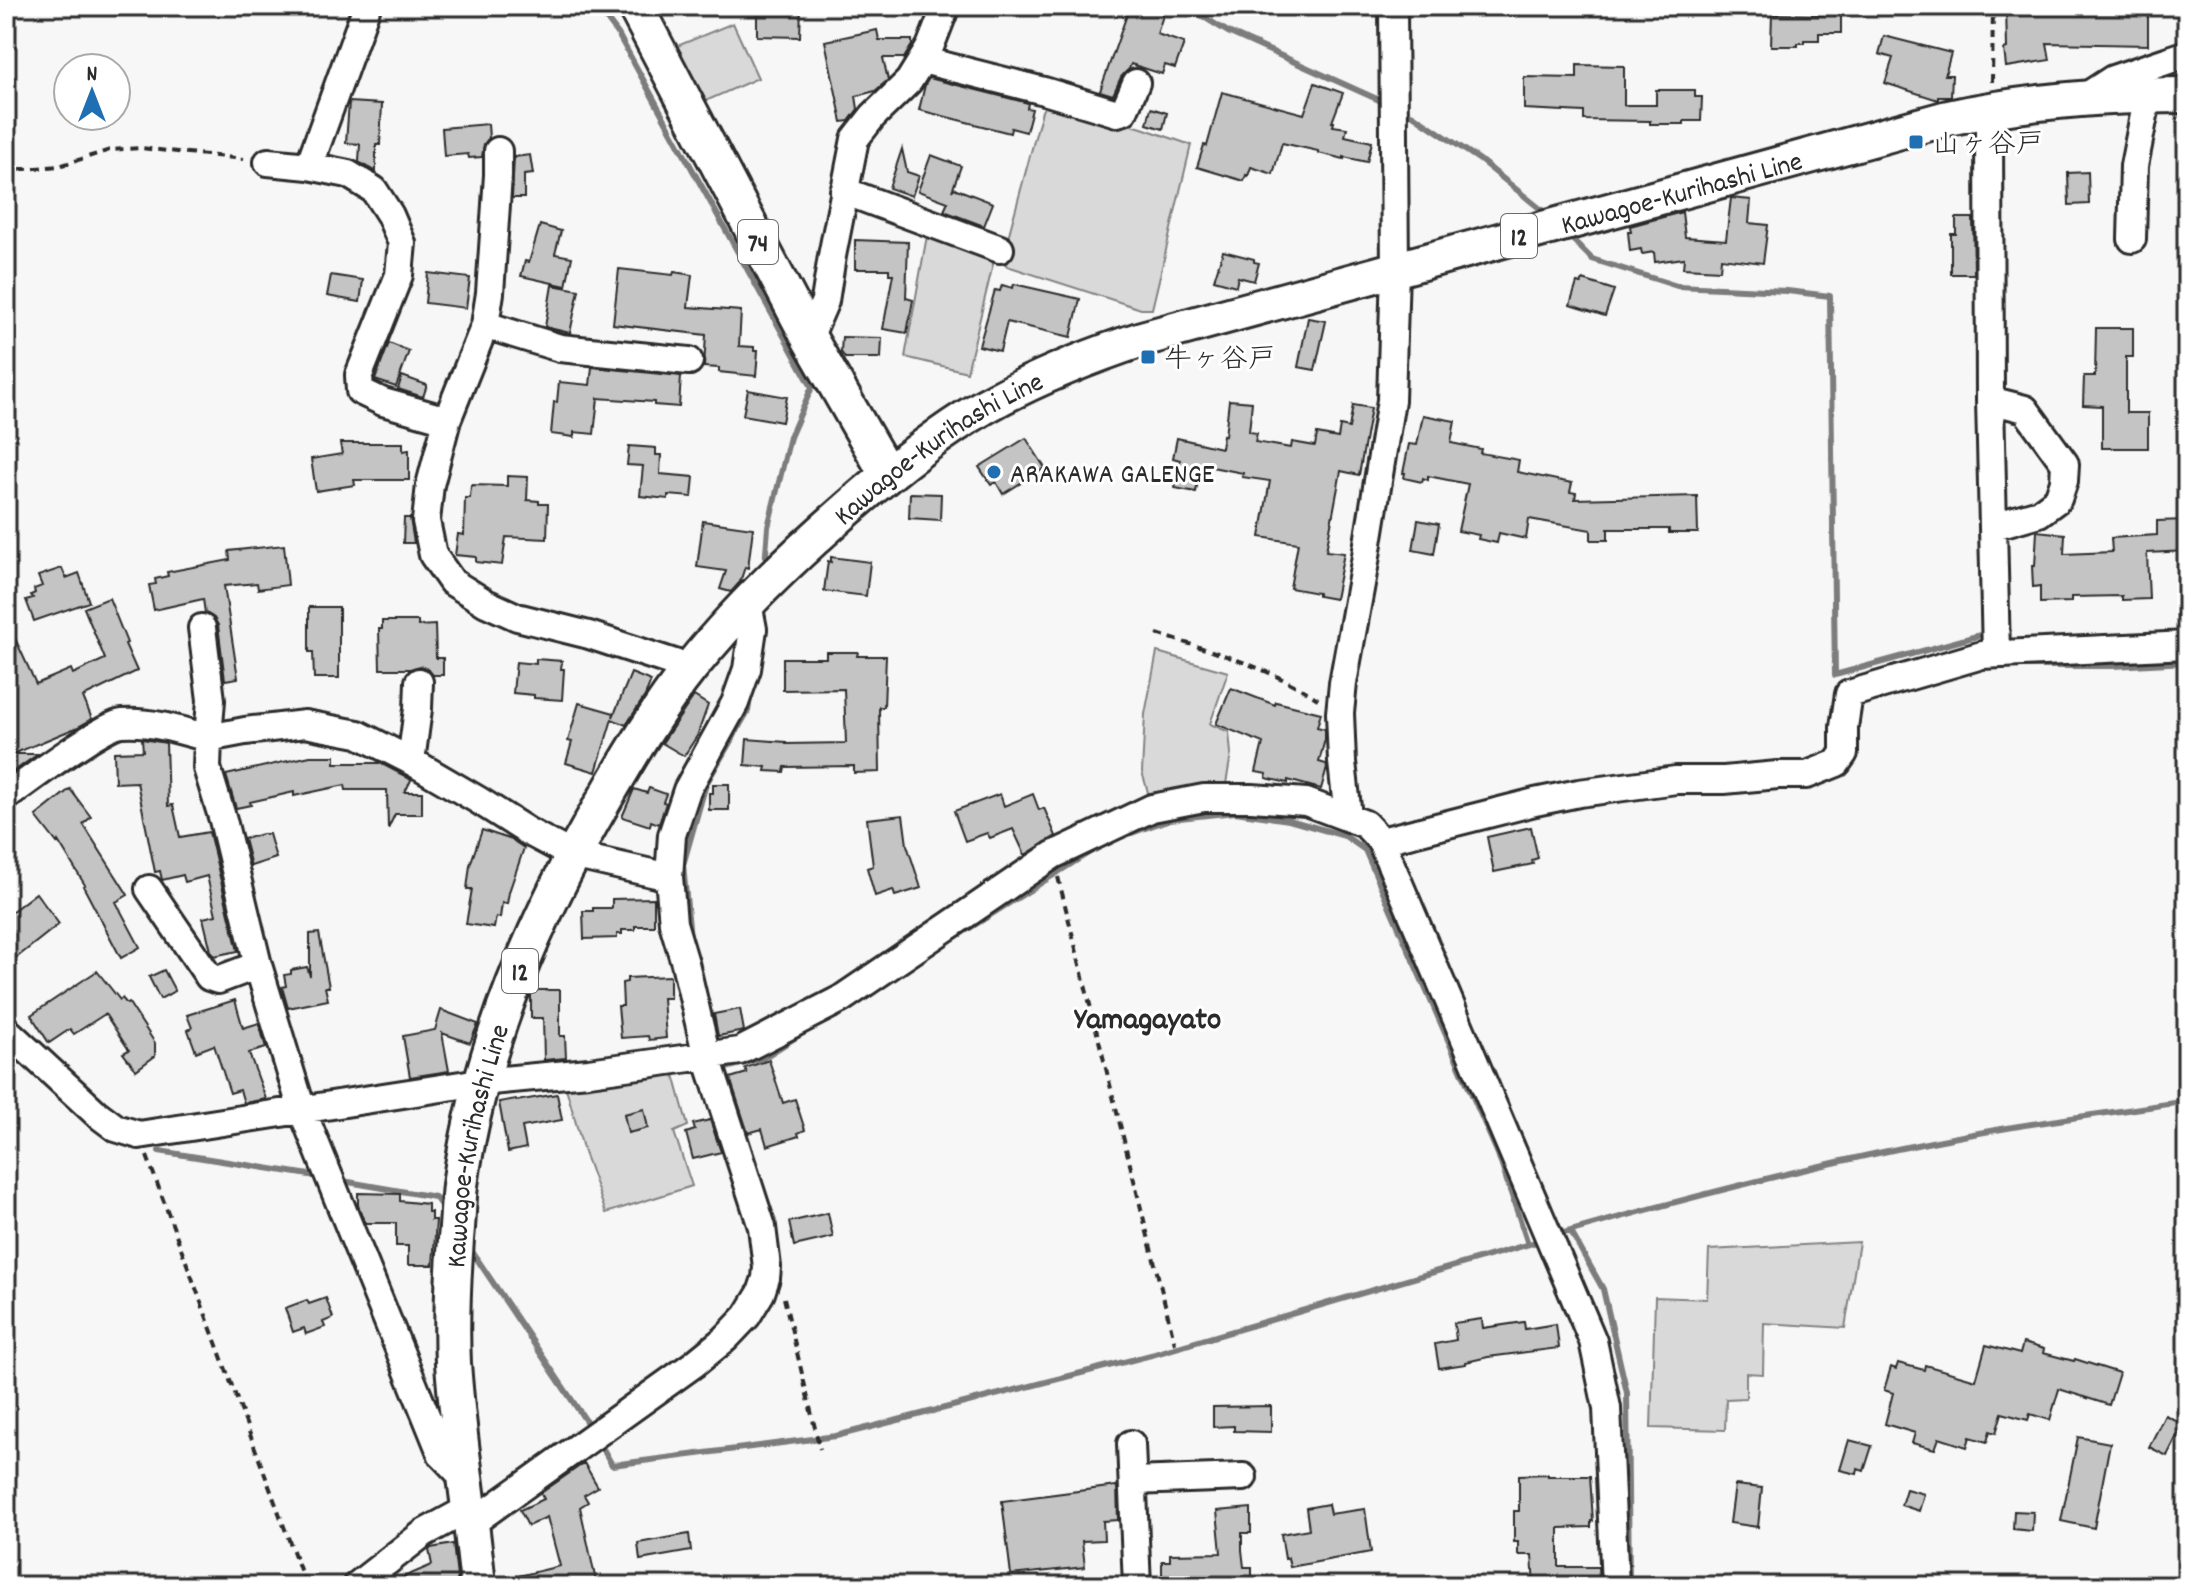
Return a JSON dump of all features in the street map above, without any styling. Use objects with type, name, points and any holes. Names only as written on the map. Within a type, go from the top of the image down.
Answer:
[{"type":"main road","name":"74","points":[[635,6],[809,338],[887,474]]},
{"type":"main road","name":"Kawagoe-Kurihashi Line","points":[[478,1586],[453,1363],[452,1294],[460,1186],[480,1082],[497,1027],[572,855],[637,745],[690,668],[748,603],[812,540],[887,474],[985,406],[1088,357],[1142,339],[1948,118],[1991,109],[2082,99],[2187,95]]},
{"type":"street","points":[[309,166],[367,6]]},
{"type":"street","points":[[809,338],[825,301],[855,139],[873,116],[909,81],[930,47],[946,6]]},
{"type":"street","points":[[1348,817],[1340,713],[1343,683],[1391,400],[1395,270],[1393,6]]},
{"type":"street","points":[[2082,99],[2113,79],[2187,54]]},
{"type":"street","points":[[922,60],[1117,113],[1124,111],[1136,83]]},
{"type":"street","points":[[2132,239],[2134,166],[2148,95]]},
{"type":"street","points":[[1991,109],[1990,400],[1996,654]]},
{"type":"street","points":[[498,151],[490,293],[485,325],[447,420],[430,485],[426,521],[433,555],[452,582],[517,617],[589,635],[690,668]]},
{"type":"street","points":[[268,162],[348,174],[374,190],[390,215],[402,243],[399,275],[359,375],[360,391],[383,402],[447,420]]},
{"type":"street","points":[[844,191],[1000,249]]},
{"type":"street","points":[[485,325],[560,348],[689,361]]},
{"type":"street","points":[[1990,400],[2025,409],[2065,464],[2058,499],[2039,513],[1994,526]]},
{"type":"street","points":[[356,1586],[468,1503],[694,1364],[747,1316],[761,1293],[767,1267],[762,1227],[707,1057],[673,923],[669,877],[672,835],[687,790],[735,703],[747,669],[753,629],[748,603]]},
{"type":"street","points":[[202,628],[211,700],[207,768],[223,820],[258,965],[302,1110],[442,1455],[468,1503]]},
{"type":"street","points":[[1381,841],[1579,793],[1676,780],[1807,775],[1837,763],[1844,753],[1849,694],[1982,655],[2187,645]]},
{"type":"street","points":[[411,761],[419,682]]},
{"type":"street","points":[[6,797],[119,722],[168,727],[208,738],[305,724],[358,734],[411,761],[572,855],[669,877]]},
{"type":"street","points":[[6,1030],[96,1113],[116,1128],[139,1135],[480,1082],[707,1057],[740,1051],[841,999],[1053,855],[1152,808],[1204,798],[1306,802],[1365,824],[1381,841],[1593,1341],[1607,1408],[1615,1586]]},
{"type":"street","points":[[149,889],[209,977],[218,980],[258,965]]},
{"type":"street","points":[[1131,1444],[1137,1586]]},
{"type":"street","points":[[1133,1481],[1243,1477]]},
{"type":"path","points":[[1991,109],[1993,6]]},
{"type":"path","points":[[6,169],[59,166],[110,150],[140,148],[268,162]]},
{"type":"path","points":[[1157,634],[1260,668],[1290,682],[1340,713]]},
{"type":"path","points":[[1053,855],[1175,1344]]},
{"type":"path","points":[[139,1135],[306,1586]]},
{"type":"path","points":[[766,1278],[784,1298],[820,1449]]},
{"type":"shaded area","points":[[733,23],[758,78],[699,104],[670,49]]},
{"type":"shaded area","points":[[1048,101],[1191,145],[1152,309],[1141,309],[1007,266],[1002,260],[1042,111]]},
{"type":"shaded area","points":[[928,230],[995,256],[967,372],[905,357]]},
{"type":"shaded area","points":[[1157,652],[1228,672],[1210,724],[1229,732],[1231,754],[1225,790],[1150,799],[1142,772],[1145,714]]},
{"type":"shaded area","points":[[673,1071],[688,1126],[674,1132],[692,1186],[606,1213],[584,1152],[565,1084]]},
{"type":"shaded area","points":[[1859,1242],[1845,1328],[1764,1323],[1763,1374],[1746,1373],[1746,1398],[1726,1399],[1725,1430],[1651,1428],[1655,1297],[1707,1299],[1709,1250]]},
{"type":"building","points":[[757,6],[801,6],[800,37],[757,36]]},
{"type":"building","points":[[1130,6],[1166,6],[1157,34],[1184,43],[1175,68],[1165,65],[1162,74],[1131,64],[1113,95],[1100,91]]},
{"type":"building","points":[[2006,6],[2148,6],[2148,45],[2047,43],[2050,60],[2006,67]]},
{"type":"building","points":[[1772,14],[1841,14],[1841,33],[1819,33],[1819,40],[1804,40],[1798,46],[1771,46]]},
{"type":"building","points":[[877,30],[879,40],[912,40],[912,45],[904,58],[883,58],[888,80],[875,91],[856,96],[858,109],[849,121],[842,122],[825,41]]},
{"type":"building","points":[[1884,36],[1951,53],[1945,75],[1952,75],[1951,97],[1938,97],[1938,100],[1885,83],[1893,58],[1879,54]]},
{"type":"building","points":[[1577,65],[1624,66],[1624,105],[1656,105],[1656,90],[1695,90],[1695,97],[1702,97],[1701,121],[1650,124],[1650,121],[1584,120],[1584,112],[1524,109],[1524,77],[1577,78]]},
{"type":"building","points":[[929,78],[1028,103],[1027,108],[1032,109],[1026,132],[1011,128],[1010,133],[919,110]]},
{"type":"building","points":[[1315,83],[1343,93],[1333,126],[1347,128],[1345,136],[1372,142],[1367,162],[1282,143],[1273,174],[1251,167],[1244,181],[1197,167],[1204,145],[1207,146],[1222,92],[1304,114]]},
{"type":"building","points":[[349,102],[382,104],[376,172],[359,162],[360,144],[346,143]]},
{"type":"building","points":[[1151,108],[1167,113],[1163,129],[1147,124]]},
{"type":"building","points":[[488,124],[489,138],[484,144],[482,157],[469,158],[468,154],[444,156],[442,128]]},
{"type":"building","points":[[902,149],[907,172],[919,176],[912,196],[889,188]]},
{"type":"building","points":[[530,155],[533,174],[524,175],[524,198],[512,198],[514,157]]},
{"type":"building","points":[[931,155],[961,166],[952,191],[954,188],[993,203],[984,226],[944,211],[948,202],[918,191]]},
{"type":"building","points":[[2088,172],[2089,204],[2069,205],[2068,173]]},
{"type":"building","points":[[1731,198],[1751,200],[1749,223],[1768,225],[1763,263],[1721,258],[1720,270],[1683,268],[1684,258],[1655,262],[1654,252],[1642,254],[1641,249],[1630,251],[1630,226],[1682,212],[1685,237],[1726,240]]},
{"type":"building","points":[[1956,218],[1973,218],[1974,274],[1951,274],[1951,234],[1956,234]]},
{"type":"building","points":[[540,225],[561,231],[555,254],[572,257],[566,286],[521,276],[525,261],[529,262]]},
{"type":"building","points":[[855,240],[908,242],[906,298],[913,300],[907,333],[883,329],[893,274],[889,274],[889,269],[855,269]]},
{"type":"building","points":[[1223,251],[1259,263],[1254,281],[1238,277],[1236,286],[1214,280]]},
{"type":"building","points":[[619,269],[692,275],[688,307],[741,311],[739,346],[754,347],[754,351],[758,351],[756,376],[704,367],[706,335],[613,324]]},
{"type":"building","points":[[428,273],[470,278],[466,308],[425,303]]},
{"type":"building","points":[[331,275],[363,280],[360,302],[327,296]]},
{"type":"building","points":[[1583,280],[1614,290],[1605,316],[1570,305],[1577,283],[1581,284]]},
{"type":"building","points":[[1014,284],[1080,299],[1071,337],[1007,322],[1000,351],[979,346],[995,290],[1000,291],[1002,285],[1013,288]]},
{"type":"building","points":[[552,285],[579,290],[570,333],[545,327]]},
{"type":"building","points":[[1308,318],[1326,321],[1315,370],[1298,367]]},
{"type":"building","points":[[2096,328],[2133,328],[2133,357],[2126,357],[2126,413],[2148,413],[2148,448],[2102,448],[2102,406],[2083,405],[2084,376],[2095,376]]},
{"type":"building","points":[[842,337],[882,338],[881,358],[845,358],[841,352]]},
{"type":"building","points":[[389,343],[409,351],[396,387],[375,380]]},
{"type":"building","points":[[592,367],[681,376],[679,407],[598,398],[594,434],[574,432],[574,437],[551,434],[559,382],[590,385]]},
{"type":"building","points":[[402,376],[427,385],[423,397],[398,389]]},
{"type":"building","points":[[748,390],[787,397],[782,422],[743,415]]},
{"type":"building","points":[[1229,400],[1252,402],[1249,432],[1257,433],[1255,442],[1291,448],[1292,442],[1315,446],[1317,434],[1338,438],[1340,426],[1349,428],[1353,405],[1371,408],[1359,475],[1341,471],[1326,551],[1344,553],[1335,599],[1290,588],[1298,543],[1260,537],[1270,481],[1242,477],[1243,473],[1201,465],[1196,492],[1175,488],[1180,460],[1173,458],[1177,438],[1221,448]]},
{"type":"building","points":[[1423,415],[1455,421],[1451,443],[1481,449],[1480,453],[1519,460],[1517,472],[1572,483],[1570,492],[1576,493],[1575,499],[1697,496],[1698,533],[1669,533],[1669,529],[1608,529],[1608,540],[1591,540],[1591,530],[1529,519],[1526,539],[1499,533],[1497,543],[1458,531],[1468,484],[1428,476],[1428,480],[1423,478],[1422,482],[1404,478],[1409,444],[1417,445]]},
{"type":"building","points":[[1026,438],[1045,468],[1003,494],[996,482],[991,485],[979,467]]},
{"type":"building","points":[[340,443],[403,443],[403,451],[409,450],[409,480],[354,480],[355,485],[316,491],[311,459],[342,454]]},
{"type":"building","points":[[629,446],[656,448],[656,455],[661,455],[660,474],[694,477],[692,497],[668,495],[668,499],[640,496],[643,466],[627,465]]},
{"type":"building","points":[[507,476],[528,477],[527,500],[548,504],[547,539],[506,537],[502,565],[476,562],[476,557],[455,555],[458,534],[464,535],[465,498],[470,498],[471,485],[507,486]]},
{"type":"building","points":[[910,493],[941,494],[940,520],[909,518]]},
{"type":"building","points":[[404,518],[410,518],[414,543],[403,543]]},
{"type":"building","points":[[1418,520],[1439,524],[1434,554],[1413,550]]},
{"type":"building","points":[[2187,520],[2187,551],[2147,553],[2149,599],[2071,597],[2071,602],[2040,603],[2040,586],[2033,587],[2032,566],[2035,566],[2037,531],[2065,534],[2064,554],[2112,552],[2111,538],[2157,535],[2157,521]]},
{"type":"building","points":[[703,521],[753,528],[748,568],[745,567],[740,582],[731,592],[720,589],[726,571],[697,567]]},
{"type":"building","points":[[284,545],[288,585],[258,589],[257,583],[224,586],[238,678],[225,680],[218,625],[214,618],[205,613],[203,599],[154,610],[149,585],[156,584],[155,579],[168,576],[167,572],[230,560],[229,551]]},
{"type":"building","points":[[831,557],[870,562],[866,596],[824,591]]},
{"type":"building","points":[[62,568],[66,578],[79,573],[89,602],[34,621],[26,600],[33,598],[34,589],[42,586],[38,576]]},
{"type":"building","points":[[109,598],[137,671],[83,697],[92,719],[13,754],[38,754],[6,777],[6,619],[36,684],[71,669],[73,674],[105,659],[84,608]]},
{"type":"building","points":[[309,607],[339,607],[339,678],[314,678],[313,652],[309,652]]},
{"type":"building","points":[[382,621],[418,621],[418,626],[435,625],[436,658],[443,658],[443,675],[433,675],[420,666],[380,669],[379,629],[382,629]]},
{"type":"building","points":[[826,652],[886,656],[884,707],[879,707],[880,772],[854,773],[854,766],[785,767],[784,772],[745,765],[747,739],[786,744],[846,743],[844,689],[783,690],[783,658],[826,658]]},
{"type":"building","points":[[536,659],[562,661],[562,700],[513,693],[516,662],[536,664]]},
{"type":"building","points":[[631,673],[651,681],[626,725],[612,719],[596,772],[566,763],[572,742],[568,741],[579,703],[614,713],[613,717]]},
{"type":"building","points":[[1231,688],[1275,705],[1276,702],[1321,713],[1317,727],[1325,729],[1325,739],[1319,762],[1326,764],[1327,768],[1321,789],[1266,778],[1267,774],[1256,772],[1263,743],[1216,724]]},
{"type":"building","points":[[694,696],[708,705],[697,736],[684,756],[662,743]]},
{"type":"building","points":[[142,739],[166,743],[168,806],[173,805],[180,837],[209,832],[238,951],[214,956],[211,951],[203,918],[216,915],[207,876],[185,882],[183,875],[162,880],[160,871],[155,872],[137,782],[115,783],[114,752],[143,751]]},
{"type":"building","points":[[310,756],[335,756],[335,763],[380,763],[411,780],[405,792],[422,792],[422,814],[395,814],[388,829],[387,790],[346,790],[345,785],[294,796],[294,792],[236,808],[226,775]]},
{"type":"building","points":[[713,784],[729,784],[729,810],[709,810],[709,793],[713,793]]},
{"type":"building","points":[[649,788],[666,794],[659,824],[651,821],[650,826],[622,817],[634,789],[647,793]]},
{"type":"building","points":[[70,789],[91,817],[83,824],[128,895],[116,902],[140,947],[121,958],[85,885],[58,841],[36,816]]},
{"type":"building","points":[[1000,794],[1004,806],[1033,794],[1039,810],[1044,808],[1056,836],[1025,855],[1013,829],[990,838],[987,833],[965,841],[954,811]]},
{"type":"building","points":[[903,815],[907,845],[921,888],[895,896],[893,890],[875,896],[867,868],[873,866],[867,819]]},
{"type":"building","points":[[1531,827],[1538,858],[1532,860],[1533,864],[1494,872],[1487,837]]},
{"type":"building","points":[[482,830],[512,840],[524,848],[507,904],[502,903],[500,918],[496,917],[494,928],[466,924],[472,889],[467,889],[470,865]]},
{"type":"building","points":[[269,834],[276,858],[251,866],[244,839]]},
{"type":"building","points":[[36,893],[59,924],[6,966],[6,916]]},
{"type":"building","points":[[654,898],[654,926],[622,930],[617,938],[584,939],[583,911],[612,908],[612,899]]},
{"type":"building","points":[[319,933],[329,987],[325,987],[328,1000],[288,1008],[282,987],[286,986],[284,975],[291,974],[291,970],[307,967],[310,976],[310,934]]},
{"type":"building","points":[[164,970],[175,991],[160,999],[149,977]]},
{"type":"building","points":[[97,971],[120,1000],[122,998],[129,1003],[155,1043],[155,1056],[136,1070],[123,1053],[129,1050],[105,1014],[74,1034],[70,1029],[49,1043],[31,1015]]},
{"type":"building","points":[[670,976],[670,998],[663,998],[666,1038],[621,1038],[618,1006],[623,1006],[622,983],[627,982],[627,978]]},
{"type":"building","points":[[533,990],[560,990],[560,1036],[565,1036],[566,1058],[544,1060],[543,1018],[531,1018]]},
{"type":"building","points":[[235,1000],[243,1028],[259,1023],[266,1048],[249,1053],[266,1099],[244,1103],[240,1090],[230,1093],[214,1045],[196,1052],[188,1030],[192,1028],[187,1015]]},
{"type":"building","points":[[740,1009],[744,1031],[718,1036],[714,1014]]},
{"type":"building","points":[[441,1010],[478,1024],[470,1043],[442,1033],[449,1071],[410,1077],[403,1036],[435,1030]]},
{"type":"building","points":[[769,1060],[783,1103],[795,1099],[805,1130],[798,1133],[799,1136],[767,1146],[762,1129],[748,1133],[730,1078],[747,1073],[745,1068]]},
{"type":"building","points":[[557,1094],[562,1120],[522,1127],[526,1148],[508,1152],[499,1102]]},
{"type":"building","points":[[644,1109],[648,1128],[628,1133],[624,1114]]},
{"type":"building","points":[[710,1120],[721,1152],[693,1159],[686,1133],[695,1130],[693,1124]]},
{"type":"building","points":[[358,1193],[400,1194],[400,1201],[428,1204],[431,1220],[436,1220],[433,1265],[408,1265],[408,1246],[396,1246],[396,1223],[365,1223],[358,1205]]},
{"type":"building","points":[[828,1213],[833,1237],[794,1246],[789,1222]]},
{"type":"building","points":[[326,1298],[333,1318],[323,1322],[325,1327],[306,1334],[304,1328],[293,1332],[285,1308],[307,1300],[309,1304]]},
{"type":"building","points":[[1482,1319],[1483,1328],[1524,1322],[1525,1329],[1556,1324],[1559,1348],[1488,1357],[1439,1368],[1435,1344],[1456,1340],[1454,1323]]},
{"type":"building","points":[[2023,1343],[2044,1349],[2043,1353],[2119,1373],[2109,1405],[2059,1389],[2050,1420],[2030,1414],[2028,1420],[2002,1413],[1996,1433],[1990,1431],[1987,1442],[1970,1437],[1967,1447],[1939,1438],[1935,1449],[1912,1443],[1915,1433],[1885,1424],[1893,1393],[1884,1390],[1891,1367],[1896,1369],[1898,1363],[1924,1370],[1925,1365],[1976,1380],[1986,1345],[2020,1354]]},
{"type":"building","points":[[1271,1406],[1271,1432],[1234,1431],[1234,1426],[1213,1427],[1213,1407]]},
{"type":"building","points":[[2165,1415],[2183,1424],[2167,1456],[2149,1447]]},
{"type":"building","points":[[2078,1437],[2110,1443],[2094,1528],[2061,1521]]},
{"type":"building","points":[[1849,1440],[1872,1446],[1864,1471],[1858,1469],[1857,1474],[1840,1470]]},
{"type":"building","points":[[584,1463],[598,1487],[584,1495],[588,1502],[580,1507],[597,1586],[506,1586],[506,1579],[560,1566],[547,1517],[528,1526],[520,1510],[544,1499],[541,1493]]},
{"type":"building","points":[[1519,1475],[1590,1476],[1591,1527],[1559,1528],[1559,1567],[1598,1567],[1599,1586],[1534,1586],[1532,1555],[1518,1555],[1518,1542],[1514,1542],[1514,1511],[1519,1511]]},
{"type":"building","points":[[1735,1485],[1762,1488],[1758,1527],[1730,1523]]},
{"type":"building","points":[[1117,1486],[1118,1520],[1103,1521],[1104,1540],[1082,1541],[1085,1567],[1011,1575],[1002,1501]]},
{"type":"building","points":[[1906,1489],[1924,1494],[1919,1511],[1901,1505]]},
{"type":"building","points":[[1328,1504],[1330,1514],[1365,1509],[1371,1552],[1290,1567],[1288,1558],[1285,1559],[1281,1534],[1309,1529],[1306,1508]]},
{"type":"building","points":[[1251,1508],[1251,1533],[1242,1533],[1242,1550],[1244,1567],[1252,1567],[1252,1586],[1162,1586],[1162,1561],[1170,1561],[1170,1554],[1221,1553],[1217,1511]]},
{"type":"building","points":[[2014,1511],[2033,1512],[2032,1531],[2013,1529]]},
{"type":"building","points":[[689,1534],[691,1551],[640,1560],[638,1543]]},
{"type":"building","points":[[453,1544],[458,1585],[383,1586],[432,1565],[431,1548]]},
{"type":"waterway","points":[[597,6],[618,34],[812,387],[790,437],[768,527],[765,566]]},
{"type":"waterway","points":[[1186,6],[1228,32],[1388,104]]},
{"type":"waterway","points":[[1402,110],[1480,160],[1548,215]]},
{"type":"waterway","points":[[1567,234],[1592,259],[1677,286],[1830,296],[1835,675],[1984,634],[1989,637]]},
{"type":"waterway","points":[[2020,661],[2027,666],[2187,662]]},
{"type":"waterway","points":[[690,938],[683,865],[706,784],[748,711],[751,692]]},
{"type":"waterway","points":[[1118,838],[1170,819],[1235,812],[1289,820],[1345,836],[1365,850],[1498,1154],[1528,1244]]},
{"type":"waterway","points":[[954,938],[1093,850]]},
{"type":"waterway","points":[[721,1065],[722,1069],[763,1058],[809,1029]]},
{"type":"waterway","points":[[1557,1235],[1844,1160],[2019,1126],[2187,1101]]},
{"type":"waterway","points":[[159,1151],[322,1177]]},
{"type":"waterway","points":[[337,1180],[435,1197],[445,1211]]},
{"type":"waterway","points":[[1571,1232],[1603,1289],[1627,1393],[1629,1586]]},
{"type":"waterway","points":[[598,1440],[612,1465],[836,1436],[1155,1354],[1543,1240]]},
{"type":"waterway","points":[[469,1247],[592,1430]]},
{"type":"place","name":"山ヶ谷戸","points":[[1916,142]]},
{"type":"place","name":"牛ヶ谷戸","points":[[1148,357]]},
{"type":"place","name":"ARAKAWA GALENGE","points":[[994,472]]},
{"type":"district","name":"Yamagayato","points":[[1148,1017]]}]
